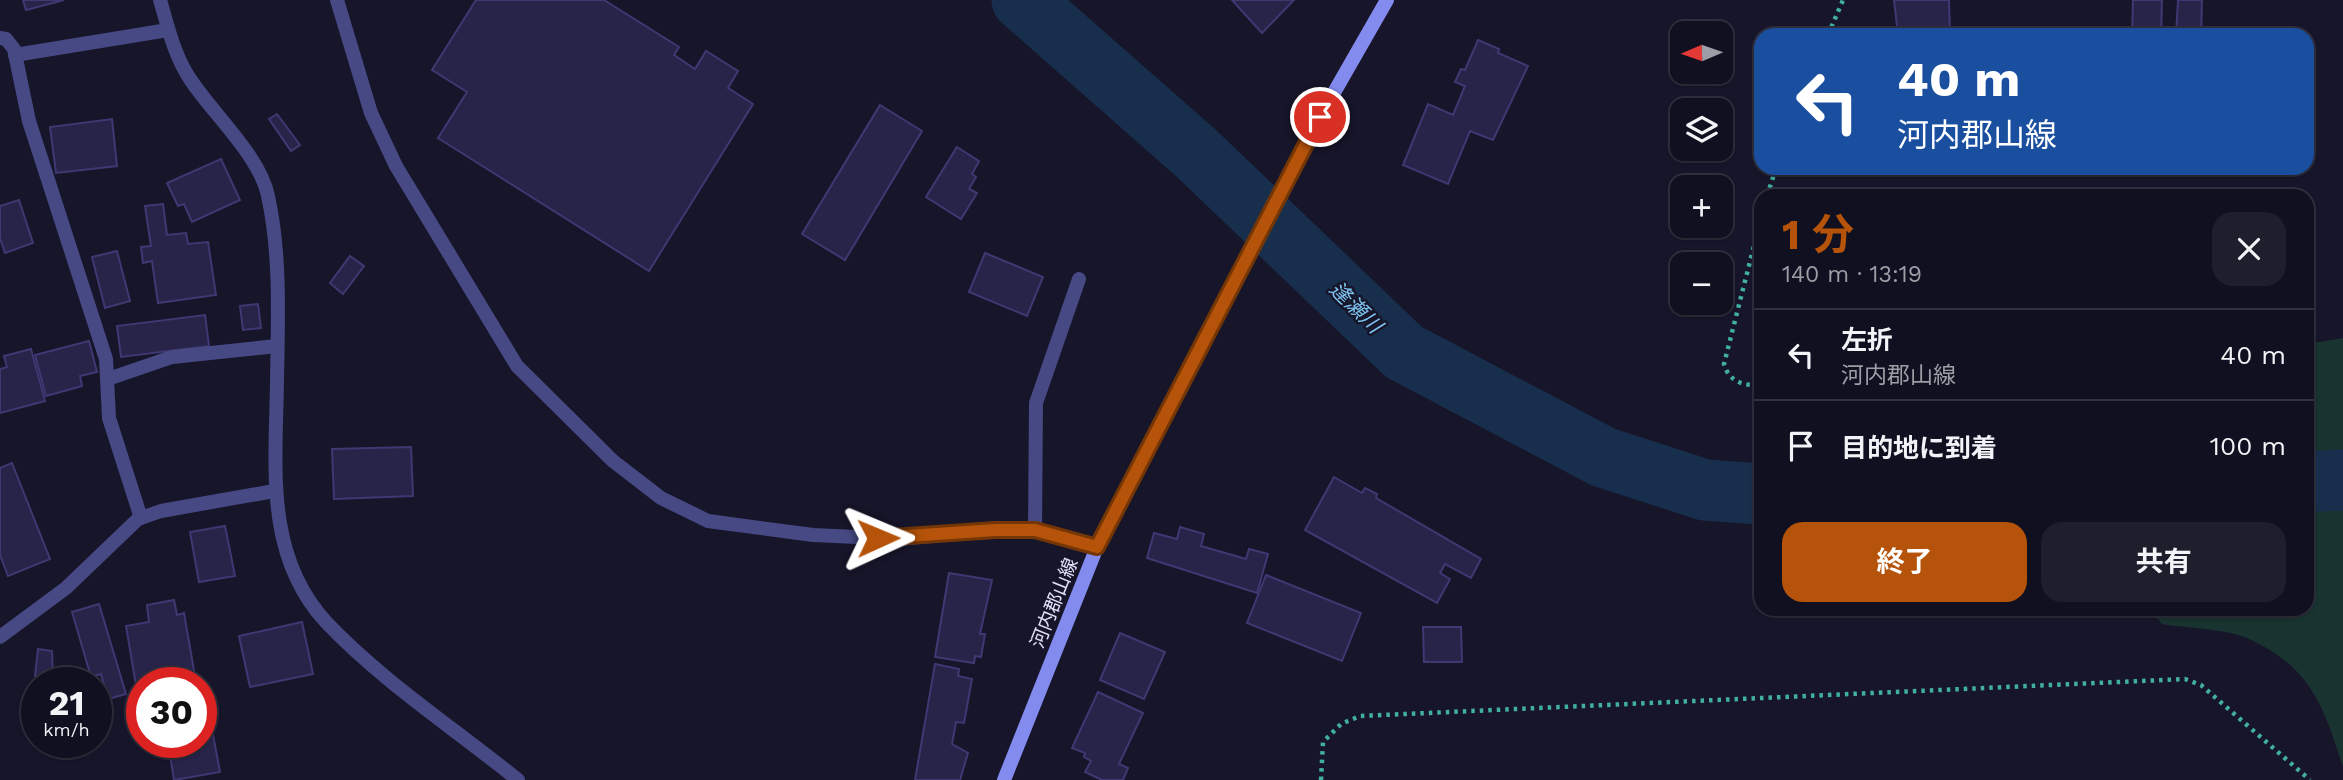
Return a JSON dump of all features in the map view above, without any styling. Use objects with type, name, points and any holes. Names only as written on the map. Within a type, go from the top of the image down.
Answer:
[{"type":"main road","name":"河内郡山線","points":[[1004,780],[1097,547],[1320,117],[1387,0]]},
{"type":"street","points":[[160,0],[168,30],[188,77],[262,173],[269,197],[276,265],[274,491],[288,561],[299,586],[326,621],[410,696],[518,780]]},
{"type":"street","points":[[337,0],[371,113],[397,166],[517,366],[613,461],[661,498],[708,521],[813,535],[899,539],[995,530],[1035,530],[1097,547]]},
{"type":"street","points":[[15,55],[168,30]]},
{"type":"street","points":[[0,38],[6,39],[15,55],[29,121],[106,359],[109,418],[141,517]]},
{"type":"street","points":[[1035,530],[1036,403],[1079,279]]},
{"type":"street","points":[[108,379],[172,357],[277,346]]},
{"type":"street","points":[[0,637],[66,589],[112,541],[141,517],[274,491]]},
{"type":"path","points":[[1831,28],[1843,0]]},
{"type":"path","points":[[1754,246],[1724,365],[1727,374],[1736,382],[1754,384]]},
{"type":"path","points":[[1321,780],[1323,742],[1340,724],[1360,716],[2185,679],[2195,681],[2207,690],[2311,780]]},
{"type":"green space","points":[[2343,338],[2343,767],[2329,725],[2312,690],[2286,662],[2269,649],[2247,638],[2162,624],[2156,616],[2314,616],[2314,343]]},
{"type":"building","points":[[23,0],[64,0],[26,10]]},
{"type":"building","points":[[476,0],[604,0],[679,47],[674,55],[695,69],[706,51],[738,71],[728,88],[753,104],[649,271],[438,138],[467,92],[432,70]]},
{"type":"building","points":[[1232,0],[1294,0],[1262,33]]},
{"type":"building","points":[[1894,0],[1949,0],[1950,28],[1897,28]]},
{"type":"building","points":[[2133,0],[2162,0],[2161,28],[2132,28]]},
{"type":"building","points":[[2178,0],[2202,0],[2201,28],[2176,28]]},
{"type":"building","points":[[1478,40],[1499,49],[1498,53],[1528,66],[1493,140],[1470,131],[1448,184],[1403,165],[1428,104],[1453,115],[1465,86],[1455,82],[1461,69],[1465,70]]},
{"type":"building","points":[[880,105],[922,131],[845,260],[802,234]]},
{"type":"building","points":[[277,114],[300,145],[291,151],[269,119]]},
{"type":"building","points":[[112,119],[117,166],[56,173],[50,127]]},
{"type":"building","points":[[957,147],[979,161],[972,174],[976,177],[969,189],[977,193],[961,219],[926,197]]},
{"type":"building","points":[[221,159],[240,200],[192,222],[184,204],[178,206],[167,183]]},
{"type":"building","points":[[19,200],[33,243],[5,253],[0,238],[0,206]]},
{"type":"building","points":[[163,204],[167,235],[186,233],[188,244],[208,242],[216,295],[158,303],[152,261],[143,263],[141,247],[151,246],[145,206]]},
{"type":"building","points":[[117,251],[130,301],[105,308],[92,257]]},
{"type":"building","points":[[985,253],[1043,277],[1027,316],[969,292]]},
{"type":"building","points":[[350,256],[364,266],[343,294],[330,283]]},
{"type":"building","points":[[258,304],[261,328],[243,330],[240,306]]},
{"type":"building","points":[[205,315],[209,346],[121,357],[117,326]]},
{"type":"building","points":[[89,341],[97,372],[80,376],[82,386],[46,396],[35,355]]},
{"type":"building","points":[[31,349],[45,401],[0,413],[0,369],[7,367],[4,356]]},
{"type":"building","points":[[411,447],[413,496],[334,499],[332,449]]},
{"type":"building","points":[[12,463],[50,559],[8,576],[0,555],[0,468]]},
{"type":"building","points":[[1334,477],[1362,493],[1365,488],[1377,494],[1376,498],[1481,559],[1471,578],[1445,564],[1440,573],[1450,579],[1437,603],[1305,530]]},
{"type":"building","points":[[225,526],[235,576],[199,582],[190,532]]},
{"type":"building","points":[[1180,527],[1204,534],[1201,546],[1246,559],[1249,549],[1268,554],[1257,593],[1147,558],[1154,533],[1177,539]]},
{"type":"building","points":[[949,573],[992,580],[980,634],[985,634],[981,657],[975,656],[974,663],[935,657]]},
{"type":"building","points":[[1266,575],[1361,613],[1342,661],[1247,623]]},
{"type":"building","points":[[174,600],[177,615],[184,613],[193,667],[133,667],[126,626],[149,622],[147,605]]},
{"type":"building","points":[[99,604],[126,694],[112,698],[112,667],[88,667],[72,612]]},
{"type":"building","points":[[302,622],[313,674],[250,687],[239,636]]},
{"type":"building","points":[[1423,627],[1461,627],[1462,662],[1424,662]]},
{"type":"building","points":[[1120,633],[1165,652],[1144,699],[1100,680]]},
{"type":"building","points":[[38,649],[52,651],[53,667],[36,667]]},
{"type":"building","points":[[935,664],[959,669],[958,676],[972,679],[964,723],[956,722],[952,744],[968,753],[960,780],[915,780]]},
{"type":"building","points":[[1098,692],[1143,713],[1119,764],[1128,768],[1123,780],[1102,780],[1085,772],[1091,761],[1084,757],[1085,753],[1072,748]]},
{"type":"building","points":[[217,756],[220,772],[174,780],[171,758]]},
{"type":"waterway","name":"逢瀬川","points":[[1022,0],[1196,153],[1404,352],[1603,457],[1705,490],[1754,494]]},
{"type":"waterway","name":"逢瀬川","points":[[2314,482],[2343,480]]},
{"type":"route","points":[[878,538],[1035,530],[1097,547],[1320,117]]}]
